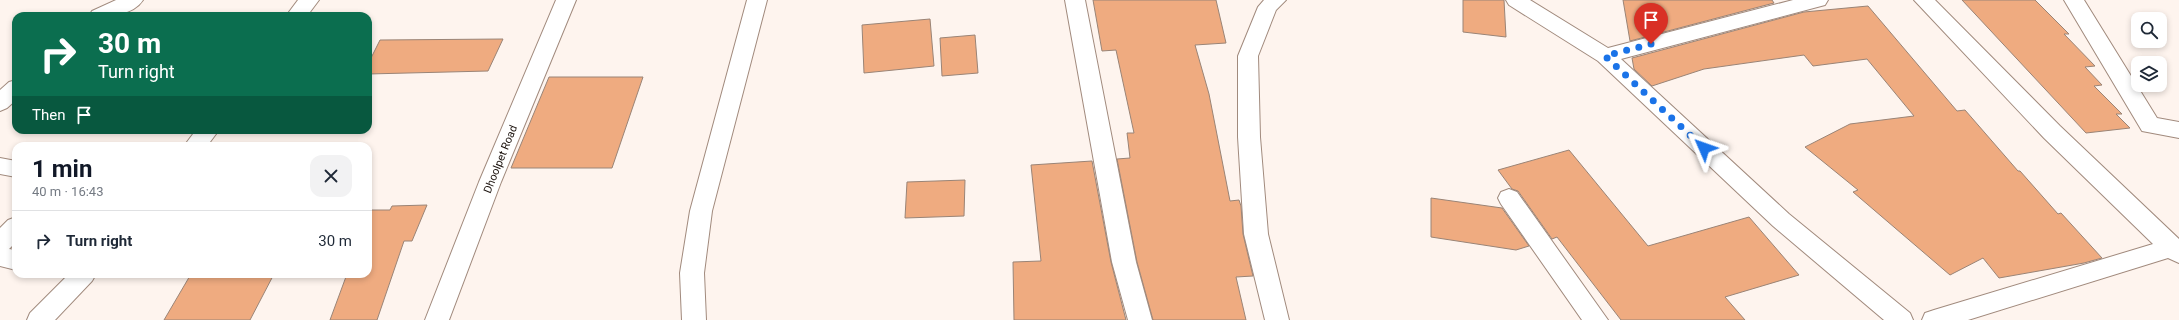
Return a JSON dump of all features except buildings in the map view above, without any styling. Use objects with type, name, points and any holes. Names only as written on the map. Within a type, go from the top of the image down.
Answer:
[{"type":"street","points":[[108,12],[133,0]]},
{"type":"street","points":[[299,12],[309,0]]},
{"type":"street","name":"Dhoolpet Road","points":[[437,320],[490,182],[566,0]]},
{"type":"street","points":[[694,320],[692,273],[701,211],[757,0]]},
{"type":"street","points":[[1075,0],[1124,262],[1140,320]]},
{"type":"street","points":[[1276,0],[1268,8],[1248,56],[1249,137],[1256,234],[1277,320]]},
{"type":"street","points":[[1516,0],[1605,56],[1781,220],[1901,320]]},
{"type":"street","points":[[1605,56],[1818,0]]},
{"type":"street","points":[[1924,0],[2052,132],[2175,251],[1934,320]]},
{"type":"street","points":[[2074,0],[2150,125],[2179,130]]},
{"type":"street","points":[[0,103],[12,91]]},
{"type":"street","points":[[198,142],[205,134]]},
{"type":"street","points":[[0,166],[12,168]]},
{"type":"street","points":[[1509,198],[1596,320]]},
{"type":"street","points":[[0,244],[12,230]]},
{"type":"street","points":[[0,257],[12,259]]},
{"type":"street","points":[[43,320],[80,278]]},
{"type":"route","points":[[1651,44],[1605,56],[1704,148]]}]
